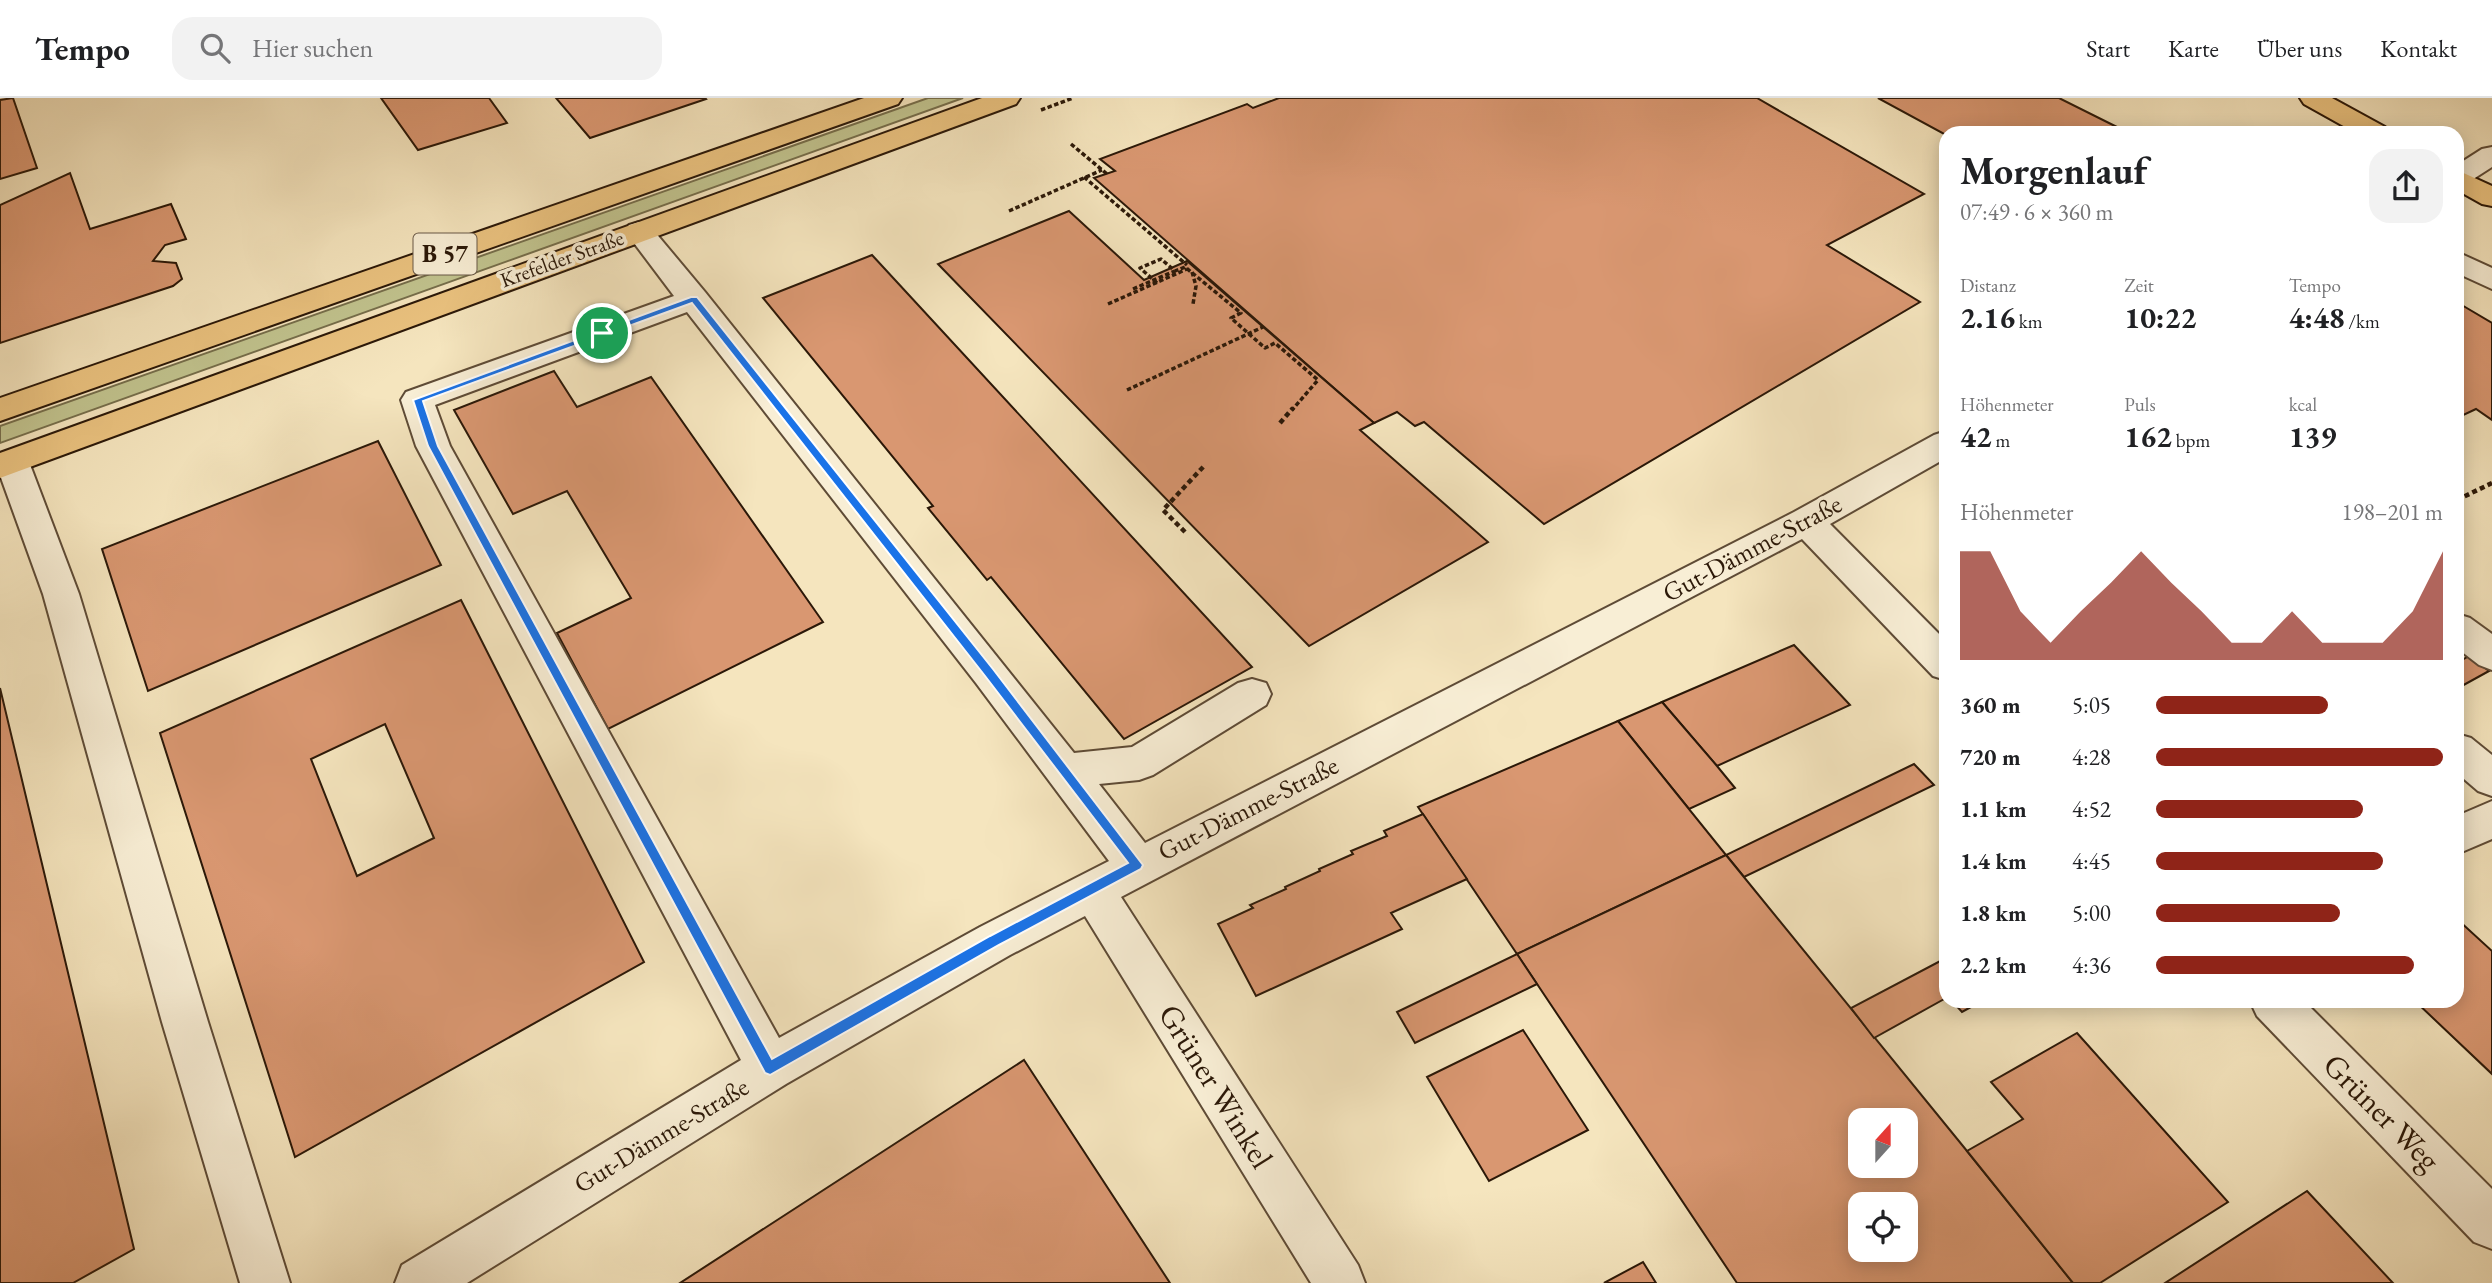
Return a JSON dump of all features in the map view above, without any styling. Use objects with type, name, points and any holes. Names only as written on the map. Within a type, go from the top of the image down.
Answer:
[{"type":"main road","name":"Krefelder Straße","points":[[0,410],[889,98]]},
{"type":"main road","name":"Krefelder Straße","points":[[6,464],[1007,98]]},
{"type":"main road","points":[[2313,98],[2363,126]]},
{"type":"main road","points":[[2464,182],[2492,198]]},
{"type":"street","points":[[2464,173],[2492,155]]},
{"type":"street","points":[[639,231],[1137,865]]},
{"type":"street","points":[[2464,265],[2492,280]]},
{"type":"street","points":[[688,292],[417,400],[433,446],[770,1068]]},
{"type":"street","name":"Gut-Dämme-Straße","points":[[420,1283],[770,1068],[995,941],[1137,865],[1806,521],[1939,447]]},
{"type":"street","points":[[6,464],[61,594],[185,1023],[265,1283]]},
{"type":"street","points":[[1806,521],[1939,658]]},
{"type":"street","points":[[2464,633],[2492,655]]},
{"type":"street","points":[[1064,771],[1139,763],[1252,694]]},
{"type":"street","points":[[2464,756],[2492,779]]},
{"type":"street","points":[[2464,833],[2492,819]]},
{"type":"street","name":"Grüner Winkel","points":[[1093,890],[1340,1283]]},
{"type":"street","name":"Grüner Weg","points":[[2280,1008],[2492,1224]]},
{"type":"path","points":[[1071,144],[1107,174]]},
{"type":"path","points":[[1009,211],[1102,170]]},
{"type":"path","points":[[1084,177],[1190,268],[1196,286],[1193,304]]},
{"type":"path","points":[[1157,283],[1140,268],[1161,259],[1175,271]]},
{"type":"path","points":[[1133,289],[1185,267],[1241,313],[1231,318],[1265,348],[1275,343],[1318,380],[1280,423]]},
{"type":"path","points":[[1108,304],[1190,268]]},
{"type":"path","points":[[1127,390],[1263,327]]},
{"type":"path","points":[[1185,532],[1163,510],[1204,466]]},
{"type":"path","points":[[2464,497],[2492,483]]},
{"type":"green space","points":[[928,98],[963,98],[0,443],[0,426]]},
{"type":"building","points":[[13,98],[37,168],[0,179],[0,100]]},
{"type":"building","points":[[381,98],[489,98],[507,123],[418,150]]},
{"type":"building","points":[[556,98],[705,98],[706,99],[590,138]]},
{"type":"building","points":[[1279,98],[1757,98],[1924,194],[1827,245],[1920,302],[1544,524],[1424,422],[1415,426],[1397,412],[1374,423],[1094,178],[1115,171],[1100,159],[1247,104],[1253,108]]},
{"type":"building","points":[[1878,98],[2059,98],[2115,126],[1939,126],[1939,131]]},
{"type":"building","points":[[70,173],[90,229],[171,204],[186,239],[165,245],[153,261],[176,263],[182,279],[173,286],[0,343],[0,205]]},
{"type":"building","points":[[1069,211],[1144,280],[1187,261],[1374,423],[1360,430],[1488,542],[1309,646],[938,264]]},
{"type":"building","points":[[872,255],[1252,667],[1124,739],[991,577],[987,580],[928,508],[933,506],[763,298]]},
{"type":"building","points":[[2464,306],[2492,323],[2492,420],[2476,409],[2464,415]]},
{"type":"building","points":[[554,371],[577,407],[651,377],[823,622],[608,729],[557,633],[631,598],[567,491],[513,514],[454,410]]},
{"type":"building","points":[[378,441],[441,565],[148,691],[102,549]]},
{"type":"building","points":[[461,600],[644,962],[295,1157],[160,733]],"holes":[[[385,724],[434,838],[357,876],[311,759]]]},
{"type":"building","points":[[1794,645],[1850,705],[1717,766],[1662,702]]},
{"type":"building","points":[[2469,656],[2489,671],[2464,685],[2464,659]]},
{"type":"building","points":[[0,688],[134,1249],[73,1283],[0,1283]]},
{"type":"building","points":[[1662,702],[1735,788],[1689,809],[1618,721]]},
{"type":"building","points":[[1618,721],[1726,855],[1517,954],[1418,807]]},
{"type":"building","points":[[1914,764],[1934,785],[1744,877],[1726,855]]},
{"type":"building","points":[[1423,814],[1467,879],[1391,913],[1402,929],[1256,996],[1218,924],[1253,908],[1250,905],[1286,889],[1285,887],[1320,871],[1319,869],[1353,854],[1351,851],[1387,836],[1384,831]]},
{"type":"building","points":[[1726,855],[2073,1283],[1737,1283],[1517,954]]},
{"type":"building","points":[[2464,925],[2492,951],[2492,1074],[2422,1008],[2464,1008]]},
{"type":"building","points":[[1517,954],[1537,984],[1415,1043],[1397,1012]]},
{"type":"building","points":[[1939,962],[1939,1002],[1874,1038],[1851,1008]]},
{"type":"building","points":[[1523,1030],[1588,1130],[1489,1181],[1427,1077]]},
{"type":"building","points":[[2077,1033],[2228,1202],[2100,1283],[2073,1283],[1967,1151],[2023,1119],[1991,1082]]},
{"type":"building","points":[[1024,1060],[1170,1283],[680,1283]]},
{"type":"building","points":[[2307,1191],[2393,1283],[2165,1283]]},
{"type":"building","points":[[1643,1262],[1656,1283],[1604,1283]]},
{"type":"route","points":[[694,299],[1137,865],[995,941],[770,1068],[433,446],[417,400],[602,333],[694,299]]}]
